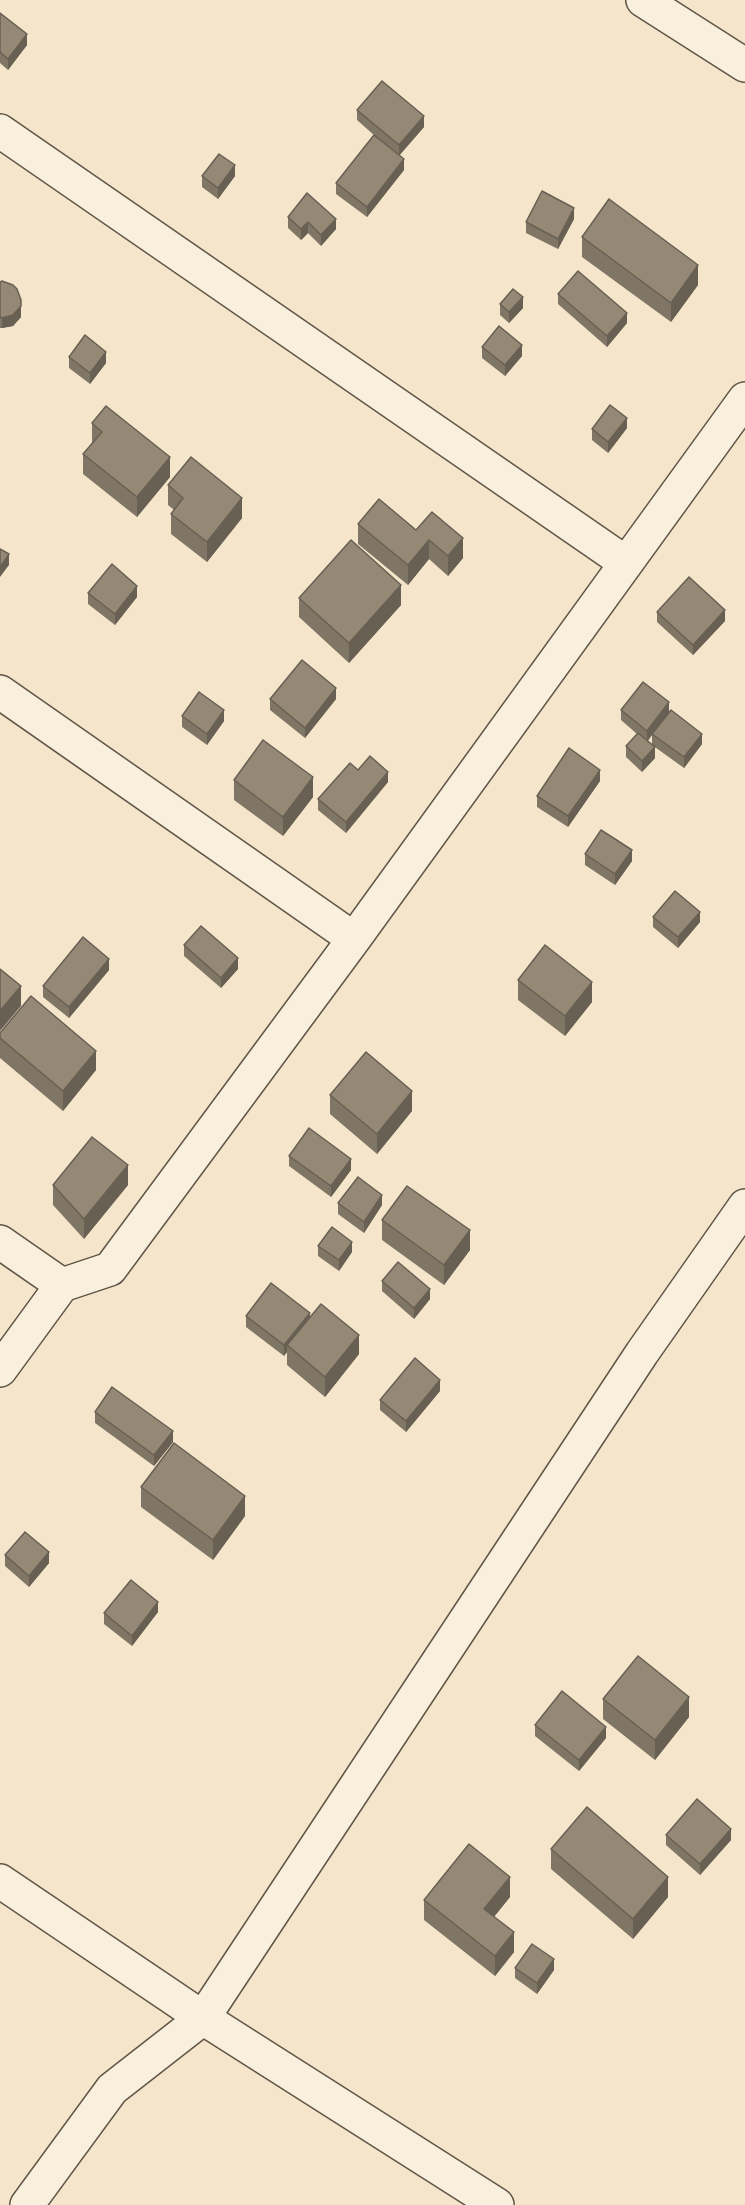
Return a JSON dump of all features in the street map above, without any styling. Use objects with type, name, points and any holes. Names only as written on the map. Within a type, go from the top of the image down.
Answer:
[{"type":"street","points":[[643,0],[745,65]]},
{"type":"street","points":[[0,131],[626,563]]},
{"type":"street","points":[[0,1370],[62,1285],[110,1269],[354,939],[745,399]]},
{"type":"street","points":[[0,692],[354,939]]},
{"type":"street","points":[[27,2205],[112,2089],[203,2018],[642,1353],[745,1206]]},
{"type":"street","points":[[0,1242],[62,1285]]},
{"type":"street","points":[[0,1881],[203,2018],[497,2205]]},
{"type":"building","points":[[0,13],[27,34],[8,59],[0,52]]},
{"type":"building","points":[[382,81],[424,116],[399,145],[357,110]]},
{"type":"building","points":[[374,135],[404,159],[367,207],[336,183]]},
{"type":"building","points":[[219,154],[235,165],[218,188],[202,176]]},
{"type":"building","points":[[542,191],[574,208],[558,239],[526,222]]},
{"type":"building","points":[[307,193],[336,219],[321,235],[308,222],[301,229],[288,217]]},
{"type":"building","points":[[609,199],[698,265],[671,303],[582,237]]},
{"type":"building","points":[[578,271],[627,313],[607,336],[558,294]]},
{"type":"building","points":[[0,282],[17,289],[21,306],[13,315],[2,318],[0,317]]},
{"type":"building","points":[[513,289],[523,297],[509,312],[500,304]]},
{"type":"building","points":[[499,326],[522,345],[505,365],[482,347]]},
{"type":"building","points":[[85,335],[106,352],[90,373],[69,357]]},
{"type":"building","points":[[610,405],[627,418],[608,442],[592,429]]},
{"type":"building","points":[[106,406],[170,457],[137,497],[83,454],[102,432],[92,423]]},
{"type":"building","points":[[191,457],[242,498],[207,542],[171,514],[183,498],[168,485]]},
{"type":"building","points":[[379,499],[416,530],[432,512],[463,538],[448,556],[429,540],[408,565],[358,524]]},
{"type":"building","points":[[351,540],[401,585],[349,643],[299,598]]},
{"type":"building","points":[[0,549],[9,554],[0,567]]},
{"type":"building","points":[[112,564],[137,586],[115,614],[88,593]]},
{"type":"building","points":[[689,577],[725,610],[693,645],[657,612]]},
{"type":"building","points":[[302,660],[336,688],[305,728],[270,699]]},
{"type":"building","points":[[643,682],[669,702],[647,731],[621,710]]},
{"type":"building","points":[[199,692],[224,710],[207,734],[182,716]]},
{"type":"building","points":[[671,710],[702,734],[684,757],[652,734]]},
{"type":"building","points":[[638,733],[655,747],[642,761],[626,746]]},
{"type":"building","points":[[263,740],[313,777],[283,817],[234,780]]},
{"type":"building","points":[[569,748],[600,770],[568,816],[537,796]]},
{"type":"building","points":[[370,756],[388,772],[346,822],[318,799],[350,763],[358,770]]},
{"type":"building","points":[[601,830],[632,850],[615,874],[585,854]]},
{"type":"building","points":[[675,891],[700,912],[678,937],[653,917]]},
{"type":"building","points":[[201,926],[238,958],[221,978],[184,945]]},
{"type":"building","points":[[83,937],[109,959],[69,1007],[43,986]]},
{"type":"building","points":[[545,945],[592,982],[565,1016],[518,980]]},
{"type":"building","points":[[0,969],[21,986],[0,1011]]},
{"type":"building","points":[[31,996],[96,1051],[63,1091],[0,1038],[0,1033]]},
{"type":"building","points":[[366,1052],[412,1091],[377,1134],[330,1095]]},
{"type":"building","points":[[309,1128],[351,1159],[331,1186],[289,1156]]},
{"type":"building","points":[[92,1137],[128,1165],[84,1219],[53,1185]]},
{"type":"building","points":[[358,1177],[382,1195],[364,1222],[338,1203]]},
{"type":"building","points":[[407,1186],[470,1230],[444,1265],[382,1220]]},
{"type":"building","points":[[332,1227],[352,1242],[339,1260],[318,1246]]},
{"type":"building","points":[[398,1262],[430,1289],[414,1308],[382,1281]]},
{"type":"building","points":[[271,1283],[310,1313],[284,1345],[246,1316]]},
{"type":"building","points":[[321,1304],[359,1335],[325,1377],[287,1345]]},
{"type":"building","points":[[415,1358],[440,1380],[406,1421],[380,1400]]},
{"type":"building","points":[[112,1387],[173,1431],[154,1455],[95,1412]]},
{"type":"building","points":[[174,1443],[245,1496],[213,1540],[141,1487]]},
{"type":"building","points":[[25,1532],[49,1552],[29,1576],[5,1555]]},
{"type":"building","points":[[131,1580],[158,1602],[132,1636],[104,1613]]},
{"type":"building","points":[[638,1656],[689,1697],[655,1740],[603,1699]]},
{"type":"building","points":[[562,1691],[606,1727],[579,1760],[535,1725]]},
{"type":"building","points":[[697,1799],[731,1829],[700,1864],[666,1835]]},
{"type":"building","points":[[587,1807],[668,1877],[633,1919],[551,1849]]},
{"type":"building","points":[[469,1844],[510,1877],[484,1909],[514,1932],[495,1956],[424,1900]]},
{"type":"building","points":[[532,1944],[554,1959],[537,1983],[515,1968]]}]
